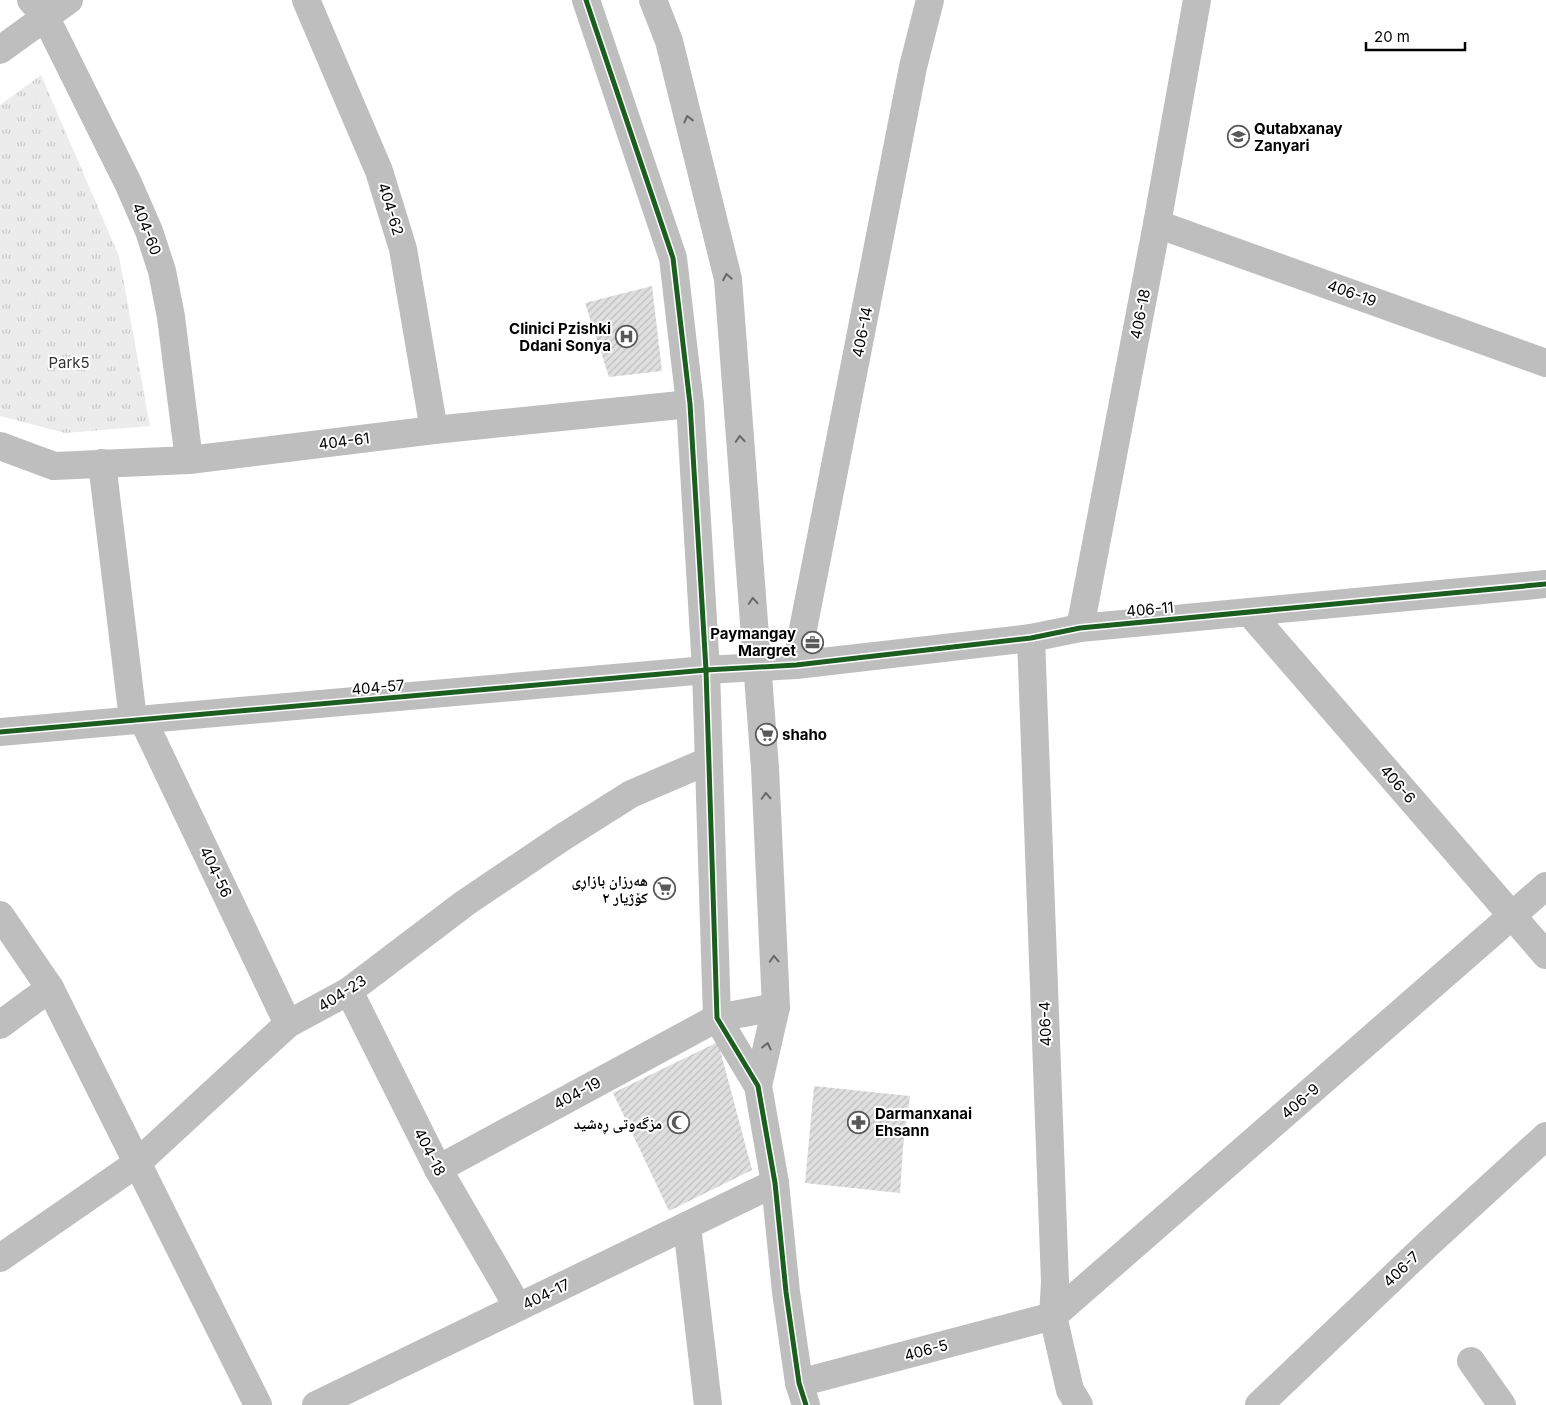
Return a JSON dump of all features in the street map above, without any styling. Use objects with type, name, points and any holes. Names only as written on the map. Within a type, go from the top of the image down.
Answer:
[{"type":"street","points":[[0,50],[38,8],[69,0]]},
{"type":"street","name":"404-62","points":[[306,0],[379,171],[404,249],[434,430]]},
{"type":"street","points":[[586,0],[673,258],[690,404],[706,670],[717,1018],[758,1086],[775,1183],[786,1292],[802,1394]]},
{"type":"street","points":[[653,0],[669,41],[728,279],[758,667],[776,1007],[758,1086]]},
{"type":"street","name":"406-14","points":[[796,665],[912,77],[930,0]]},
{"type":"street","name":"406-18","points":[[1080,628],[1157,224],[1197,0]]},
{"type":"street","name":"404-60","points":[[38,8],[128,183],[149,230],[162,271],[170,316],[189,460]]},
{"type":"street","name":"406-19","points":[[1157,224],[1546,363]]},
{"type":"street","name":"404-61","points":[[0,446],[54,466],[102,462],[189,460],[434,430],[690,404]]},
{"type":"street","name":"404-56","points":[[102,462],[138,720],[288,1024]]},
{"type":"street","name":"406-11","points":[[758,667],[796,665],[1031,638],[1080,628],[1546,584]]},
{"type":"street","name":"406-6","points":[[1250,613],[1546,955]]},
{"type":"street","name":"406-4","points":[[1031,638],[1055,1282],[1053,1316],[1070,1390],[1079,1405]]},
{"type":"street","name":"404-57","points":[[0,732],[758,667]]},
{"type":"street","name":"404-23","points":[[0,1258],[136,1164],[288,1024],[349,991],[466,903],[563,837],[631,794],[708,761]]},
{"type":"street","name":"406-9","points":[[1053,1316],[1546,886]]},
{"type":"street","points":[[0,915],[50,988],[136,1164],[258,1405]]},
{"type":"street","points":[[0,1025],[50,988]]},
{"type":"street","name":"404-18","points":[[349,991],[438,1169],[518,1307]]},
{"type":"street","name":"404-19","points":[[438,1169],[717,1018],[776,1007]]},
{"type":"street","name":"406-7","points":[[1259,1405],[1429,1243],[1546,1136]]},
{"type":"street","name":"404-17","points":[[316,1405],[775,1183]]},
{"type":"street","points":[[687,1226],[708,1405]]},
{"type":"street","name":"406-5","points":[[802,1394],[1053,1316]]},
{"type":"street","points":[[1471,1361],[1502,1405]]},
{"type":"green space","name":"Park5","points":[[41,75],[119,256],[150,426],[65,433],[0,416],[0,105]]},
{"type":"building","name":"Clinici Pzishki Ddani Sonya","points":[[652,286],[662,371],[609,377],[585,303]]},
{"type":"building","points":[[718,1042],[752,1170],[669,1211],[613,1093]]},
{"type":"building","name":"Darmanxanai Ehsann","points":[[814,1086],[910,1096],[903,1147],[900,1193],[805,1183]]},
{"type":"cycle path","points":[[586,0],[673,258],[690,404],[706,670],[717,1018],[758,1086],[775,1183],[786,1292],[799,1383],[806,1405]]},
{"type":"cycle path","points":[[0,732],[706,670],[796,665],[1031,638],[1080,628],[1546,584]]},
{"type":"place","name":"Qutabxanay Zanyari","points":[[1238,137]]},
{"type":"place","name":"Clinici Pzishki Ddani Sonya","points":[[627,337]]},
{"type":"place","name":"Paymangay Margret","points":[[812,642]]},
{"type":"place","name":"shaho","points":[[766,734]]},
{"type":"place","name":"هەرزان بازاڕی کۆژیار ٢","points":[[664,889]]},
{"type":"place","name":"Darmanxanai Ehsann","points":[[859,1122]]},
{"type":"place","name":"مزگەوتی ڕەشید","points":[[678,1123]]}]
